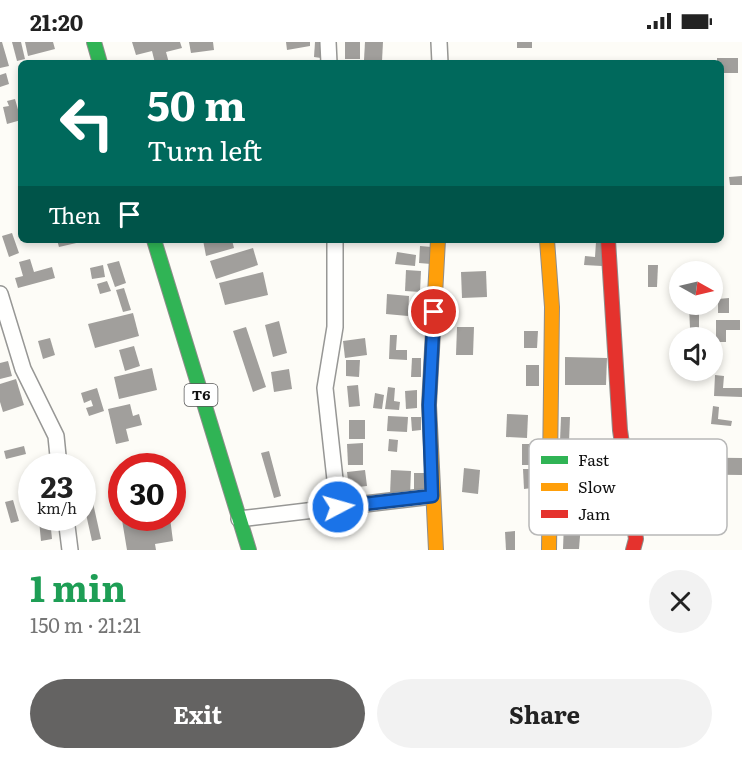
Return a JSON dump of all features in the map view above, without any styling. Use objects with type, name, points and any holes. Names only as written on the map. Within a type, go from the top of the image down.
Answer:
[{"type":"main road","points":[[94,42],[99,60]]},
{"type":"main road","name":"T6","points":[[155,243],[249,550]]},
{"type":"main road","points":[[436,550],[429,405],[438,243]]},
{"type":"main road","points":[[547,243],[552,307],[550,439]]},
{"type":"main road","points":[[609,243],[621,439]]},
{"type":"main road","points":[[549,535],[549,550]]},
{"type":"main road","points":[[633,550],[635,535]]},
{"type":"street","points":[[328,42],[330,60]]},
{"type":"street","points":[[439,42],[440,60]]},
{"type":"street","points":[[335,243],[335,327],[325,388],[338,507]]},
{"type":"street","points":[[0,294],[23,369],[56,436],[58,453]]},
{"type":"street","points":[[239,519],[432,496]]},
{"type":"street","points":[[68,531],[70,550]]},
{"type":"building","points":[[0,42],[2,42],[9,66],[0,68]]},
{"type":"building","points":[[12,42],[21,42],[25,59],[17,61]]},
{"type":"building","points":[[25,42],[53,42],[55,49],[28,56]]},
{"type":"building","points":[[132,42],[180,42],[182,48],[166,52],[168,60],[154,60],[152,51],[136,55]]},
{"type":"building","points":[[189,42],[213,42],[214,50],[191,53]]},
{"type":"building","points":[[286,42],[310,42],[310,46],[287,50]]},
{"type":"building","points":[[315,42],[322,42],[321,58],[314,57]]},
{"type":"building","points":[[345,42],[360,42],[360,59],[345,59]]},
{"type":"building","points":[[365,42],[383,42],[382,60],[364,60]]},
{"type":"building","points":[[517,42],[532,42],[532,48],[517,48]]},
{"type":"building","points":[[717,58],[738,58],[738,73],[724,73],[724,60],[717,60]]},
{"type":"building","points":[[6,73],[9,84],[0,87],[0,75]]},
{"type":"building","points":[[15,99],[18,121],[7,124],[3,107],[9,106],[7,101]]},
{"type":"building","points":[[742,176],[742,185],[730,185],[729,177]]},
{"type":"building","points":[[12,233],[19,253],[9,257],[2,236]]},
{"type":"building","points":[[58,243],[76,243],[59,247]]},
{"type":"building","points":[[204,243],[233,243],[234,248],[206,256]]},
{"type":"building","points":[[596,243],[603,243],[602,266],[584,265],[585,256],[595,257]]},
{"type":"building","points":[[420,246],[432,247],[431,264],[419,263]]},
{"type":"building","points":[[253,248],[258,265],[216,279],[210,261]]},
{"type":"building","points":[[397,252],[416,255],[415,266],[395,264]]},
{"type":"building","points":[[30,259],[34,272],[52,267],[55,278],[18,288],[15,278],[23,276],[19,262]]},
{"type":"building","points":[[119,261],[126,283],[115,287],[107,264]]},
{"type":"building","points":[[103,265],[105,277],[92,279],[90,268]]},
{"type":"building","points":[[648,265],[658,265],[657,287],[648,287]]},
{"type":"building","points":[[406,270],[421,271],[420,292],[405,291]]},
{"type":"building","points":[[486,271],[487,297],[462,298],[461,272]]},
{"type":"building","points":[[263,272],[268,295],[225,305],[219,283]]},
{"type":"building","points":[[107,281],[111,291],[100,294],[97,284]]},
{"type":"building","points":[[124,288],[131,310],[123,312],[116,290]]},
{"type":"building","points":[[387,294],[409,296],[408,316],[386,314]]},
{"type":"building","points":[[729,298],[729,313],[723,313],[723,299]]},
{"type":"building","points":[[133,313],[139,336],[95,348],[88,324]]},
{"type":"building","points":[[412,314],[427,314],[426,324],[412,324]]},
{"type":"building","points":[[689,315],[699,315],[699,327],[690,327]]},
{"type":"building","points":[[716,320],[740,320],[740,330],[726,330],[726,342],[723,342],[723,327],[716,327]]},
{"type":"building","points":[[279,321],[287,353],[273,357],[265,325]]},
{"type":"building","points":[[246,327],[266,387],[253,392],[233,331]]},
{"type":"building","points":[[457,327],[474,327],[473,355],[456,355]]},
{"type":"building","points":[[524,331],[538,331],[537,348],[524,348]]},
{"type":"building","points":[[390,335],[397,335],[396,350],[407,350],[407,360],[389,359]]},
{"type":"building","points":[[50,338],[55,355],[43,359],[38,341]]},
{"type":"building","points":[[365,338],[367,355],[345,358],[343,341]]},
{"type":"building","points":[[134,346],[140,366],[125,371],[119,350]]},
{"type":"building","points":[[565,357],[607,358],[606,385],[565,385]]},
{"type":"building","points":[[412,358],[421,358],[421,377],[411,377]]},
{"type":"building","points":[[346,360],[360,360],[359,377],[346,376]]},
{"type":"building","points":[[8,361],[12,376],[0,379],[0,363]]},
{"type":"building","points":[[526,365],[539,365],[539,386],[526,386]]},
{"type":"building","points":[[152,368],[157,390],[119,399],[114,377]]},
{"type":"building","points":[[289,369],[292,389],[274,392],[271,372]]},
{"type":"building","points":[[723,376],[724,376],[723,388],[742,388],[742,397],[714,396],[715,381],[723,381]]},
{"type":"building","points":[[16,379],[24,405],[3,412],[0,402],[0,384]]},
{"type":"building","points":[[358,385],[360,406],[349,407],[347,386]]},
{"type":"building","points":[[388,387],[395,388],[394,401],[400,402],[399,410],[385,409]]},
{"type":"building","points":[[97,388],[104,411],[89,416],[86,408],[93,406],[91,400],[84,403],[81,393]]},
{"type":"building","points":[[417,390],[417,408],[406,409],[405,391]]},
{"type":"building","points":[[375,393],[384,395],[382,409],[373,408]]},
{"type":"building","points":[[130,404],[133,416],[139,414],[142,425],[126,429],[129,441],[116,444],[108,409]]},
{"type":"building","points":[[713,406],[719,407],[718,419],[732,421],[731,426],[711,424]]},
{"type":"building","points":[[507,414],[528,415],[527,438],[506,437]]},
{"type":"building","points":[[388,416],[408,417],[407,432],[387,431]]},
{"type":"building","points":[[411,417],[421,417],[421,430],[412,431]]},
{"type":"building","points":[[561,417],[570,417],[569,439],[560,439]]},
{"type":"building","points":[[349,420],[365,420],[365,439],[349,439]]},
{"type":"building","points":[[389,439],[398,440],[397,452],[388,451]]},
{"type":"building","points":[[363,443],[363,465],[348,465],[347,444]]},
{"type":"building","points":[[522,444],[529,444],[529,465],[522,465]]},
{"type":"building","points":[[24,446],[26,453],[18,453],[18,456],[6,459],[4,451]]},
{"type":"building","points":[[269,451],[281,496],[274,498],[261,453]]},
{"type":"building","points":[[727,458],[742,458],[742,475],[727,475]]},
{"type":"building","points":[[464,468],[480,470],[478,494],[462,492]]},
{"type":"building","points":[[523,469],[529,469],[529,488],[524,489]]},
{"type":"building","points":[[365,470],[367,486],[349,488],[347,472]]},
{"type":"building","points":[[391,470],[411,471],[410,495],[390,495]]},
{"type":"building","points":[[414,473],[427,473],[427,492],[414,492]]},
{"type":"building","points":[[13,500],[18,521],[11,523],[5,502]]},
{"type":"building","points":[[96,516],[101,539],[92,541],[90,531],[96,531]]},
{"type":"building","points":[[40,531],[51,531],[52,539],[41,541]]},
{"type":"building","points":[[124,531],[172,531],[173,541],[155,544],[156,550],[127,550]]},
{"type":"building","points":[[515,531],[515,550],[506,550],[505,532]]},
{"type":"building","points":[[564,535],[580,535],[579,549],[563,549]]},
{"type":"traffic: fast","points":[[94,42],[99,60]]},
{"type":"traffic: fast","points":[[155,243],[249,550]]},
{"type":"traffic: slow","points":[[436,550],[429,405],[438,243]]},
{"type":"traffic: slow","points":[[547,243],[552,307],[550,439]]},
{"type":"traffic: slow","points":[[549,535],[549,550]]},
{"type":"traffic: jam","points":[[608,243],[621,439]]},
{"type":"traffic: jam","points":[[633,550],[635,535]]},
{"type":"route","points":[[338,507],[432,496],[429,405],[434,312]]}]
